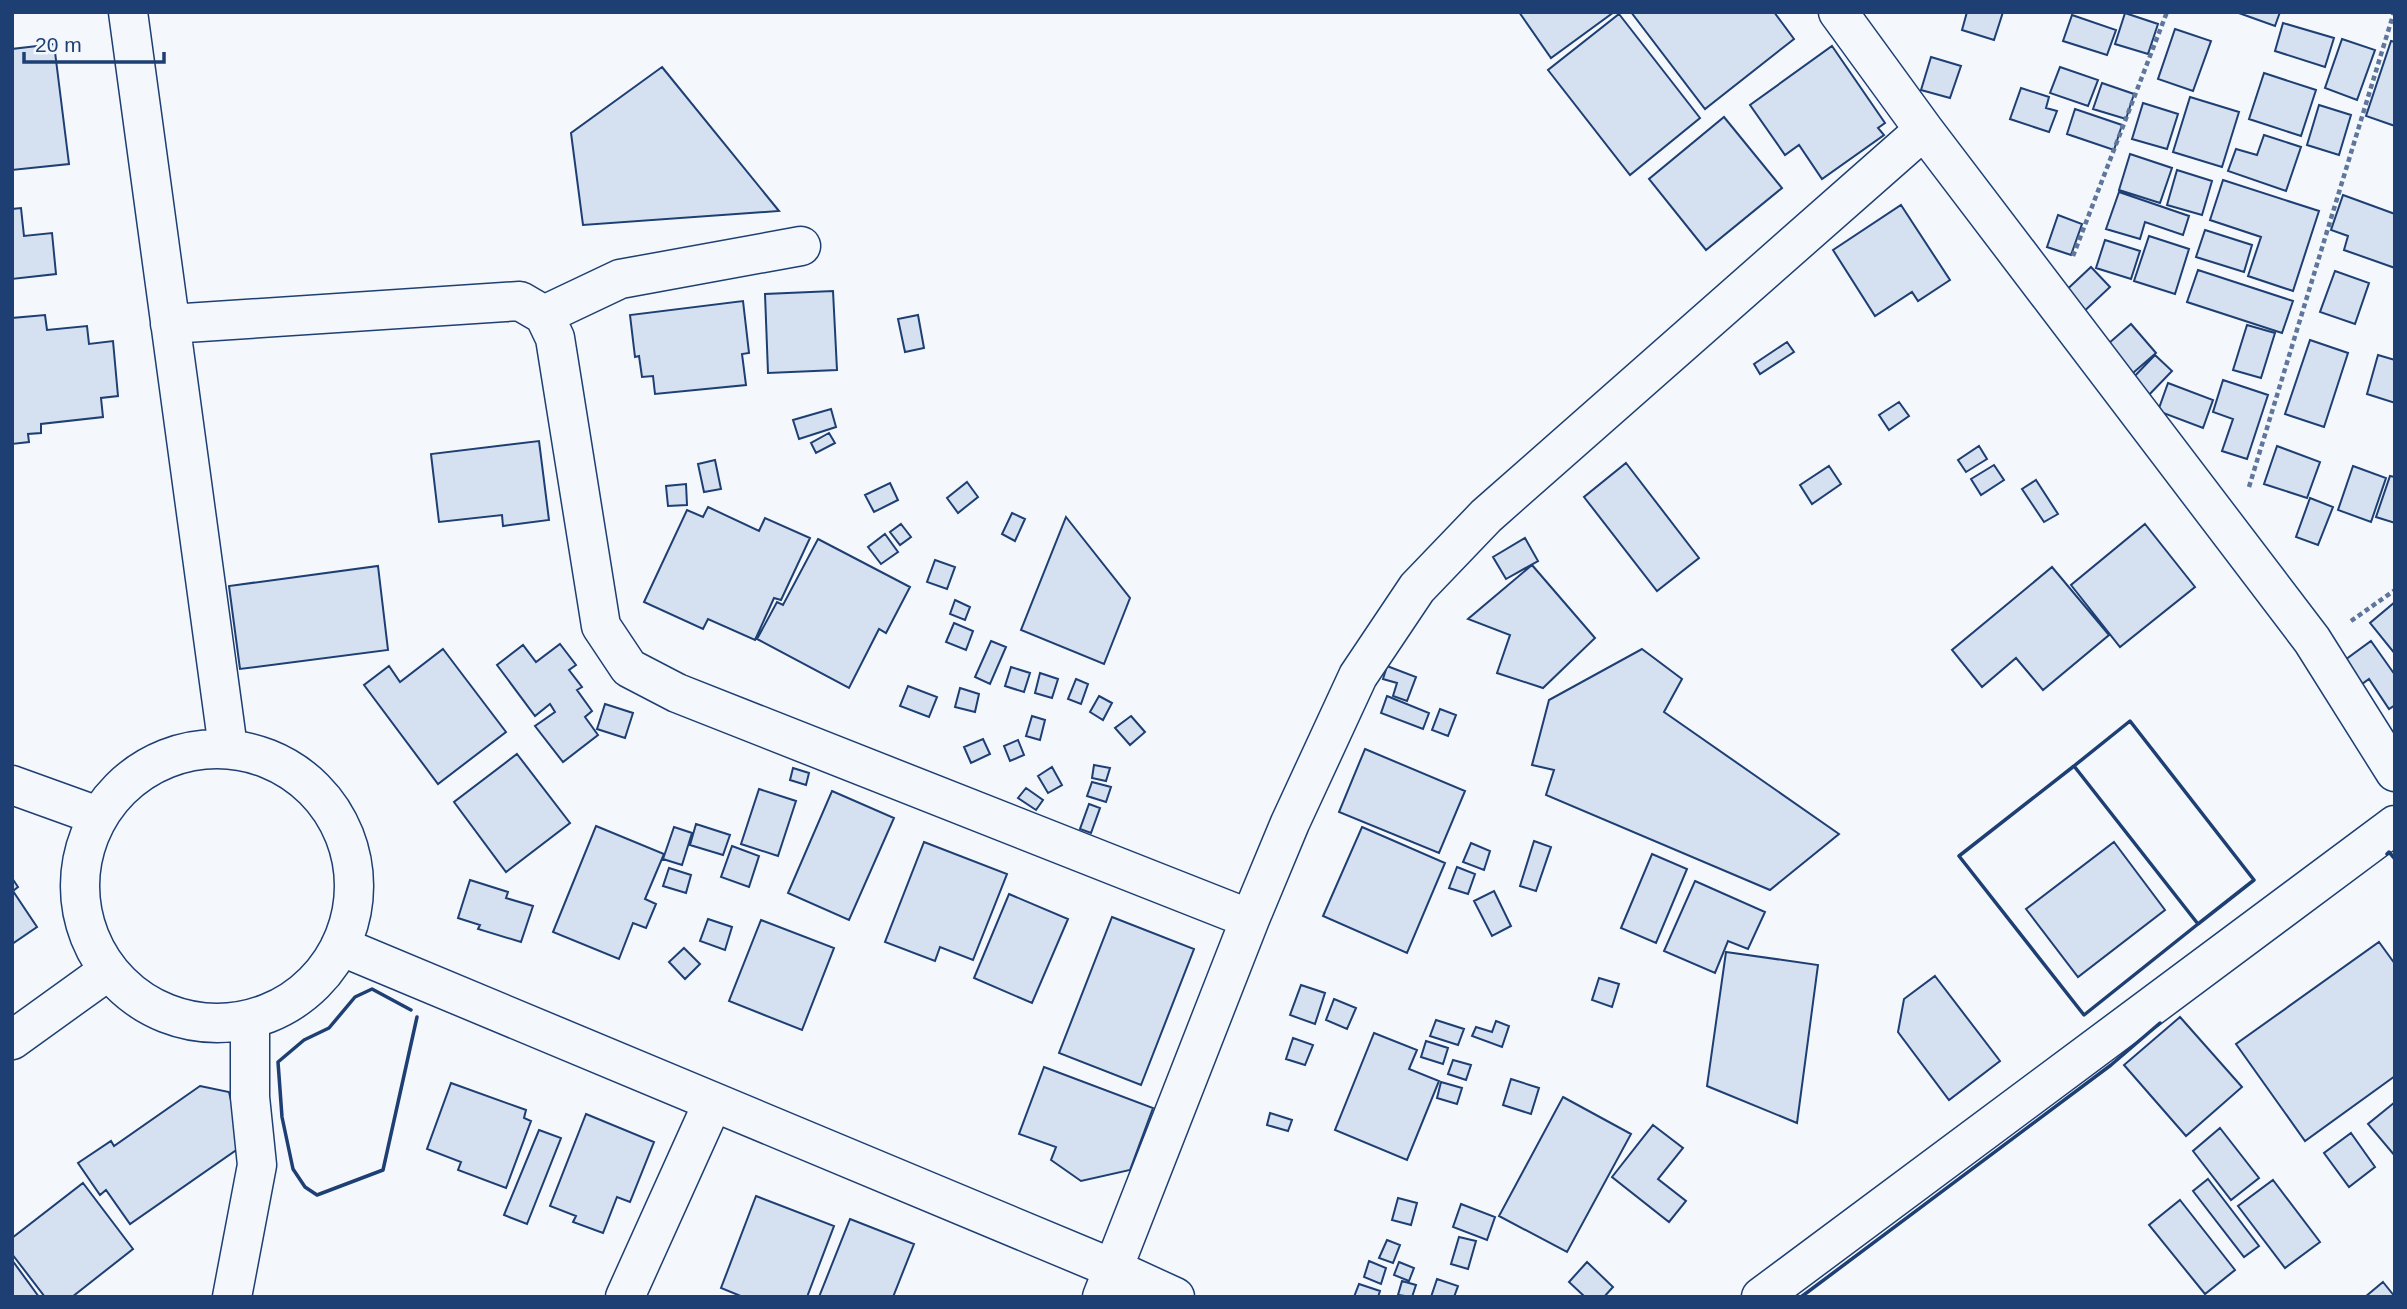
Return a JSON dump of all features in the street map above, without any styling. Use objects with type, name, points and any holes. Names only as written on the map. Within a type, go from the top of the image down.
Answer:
[{"type":"street","points":[[128,12],[228,748]]},
{"type":"street","points":[[1838,12],[1924,130],[2315,646],[2395,772]]},
{"type":"street","points":[[1108,1283],[1290,823],[1358,676],[1417,588],[1486,516],[1924,130]]},
{"type":"street","points":[[544,315],[620,279],[801,246]]},
{"type":"street","points":[[170,324],[520,301],[544,315],[555,338],[601,626],[629,668],[677,693],[1250,919]]},
{"type":"street","points":[[228,748],[265,757],[298,775],[326,801],[345,835],[353,871],[352,910],[340,946],[318,979],[287,1004],[250,1020],[211,1024],[172,1017],[137,999],[108,971],[88,936],[79,895],[83,855],[98,816],[122,786],[153,763],[190,750],[228,748]]},
{"type":"street","points":[[12,785],[98,816]]},
{"type":"street","points":[[1761,1297],[2395,825]]},
{"type":"street","points":[[340,946],[713,1102],[1108,1283],[1175,1297]]},
{"type":"street","points":[[12,1040],[108,971]]},
{"type":"street","points":[[232,1297],[257,1165],[250,1097],[250,1020]]},
{"type":"street","points":[[625,1297],[713,1102]]},
{"type":"path","points":[[2055,303],[2167,12]]},
{"type":"path","points":[[2234,538],[2394,12]]},
{"type":"path","points":[[2315,646],[2395,590]]},
{"type":"building","points":[[1519,12],[1614,12],[1551,58]]},
{"type":"building","points":[[1631,12],[1774,12],[1794,39],[1705,109]]},
{"type":"building","points":[[1967,12],[2003,12],[1994,40],[1962,30]]},
{"type":"building","points":[[2236,12],[2280,12],[2275,26]]},
{"type":"building","points":[[2125,13],[2158,24],[2148,54],[2115,44]]},
{"type":"building","points":[[1619,14],[1700,118],[1630,175],[1548,70]]},
{"type":"building","points":[[2072,15],[2116,30],[2107,55],[2063,41]]},
{"type":"building","points":[[2283,23],[2334,38],[2325,67],[2275,51]]},
{"type":"building","points":[[2175,29],[2211,41],[2193,91],[2158,79]]},
{"type":"building","points":[[2342,39],[2375,50],[2357,100],[2325,88]]},
{"type":"building","points":[[2391,41],[2395,42],[2395,126],[2366,116]]},
{"type":"building","points":[[54,44],[69,164],[12,170],[12,49]]},
{"type":"building","points":[[1832,46],[1885,123],[1878,128],[1884,135],[1822,179],[1799,145],[1785,155],[1750,105]]},
{"type":"building","points":[[1931,57],[1961,66],[1950,98],[1921,90]]},
{"type":"building","points":[[662,67],[779,211],[583,225],[571,133]]},
{"type":"building","points":[[2060,67],[2098,80],[2088,106],[2050,93]]},
{"type":"building","points":[[2264,73],[2316,90],[2301,136],[2249,119]]},
{"type":"building","points":[[2102,83],[2134,94],[2126,119],[2093,109]]},
{"type":"building","points":[[2021,88],[2049,97],[2046,108],[2057,111],[2049,132],[2010,119]]},
{"type":"building","points":[[2190,97],[2239,112],[2222,167],[2173,152]]},
{"type":"building","points":[[2143,103],[2178,114],[2167,149],[2132,139]]},
{"type":"building","points":[[2319,105],[2351,115],[2339,155],[2307,145]]},
{"type":"building","points":[[2075,109],[2122,125],[2114,150],[2067,134]]},
{"type":"building","points":[[1724,117],[1782,188],[1706,250],[1649,179]]},
{"type":"building","points":[[2264,135],[2301,147],[2286,191],[2228,171],[2236,149],[2257,155]]},
{"type":"building","points":[[2130,154],[2172,168],[2160,203],[2119,190]]},
{"type":"building","points":[[2177,170],[2212,181],[2202,215],[2167,205]]},
{"type":"building","points":[[2223,180],[2319,211],[2293,291],[2248,276],[2261,237],[2210,220]]},
{"type":"building","points":[[2119,192],[2189,216],[2183,235],[2145,222],[2140,239],[2106,229]]},
{"type":"building","points":[[2343,195],[2395,214],[2395,268],[2344,250],[2348,236],[2331,230]]},
{"type":"building","points":[[1901,205],[1950,280],[1918,301],[1912,292],[1875,316],[1833,250]]},
{"type":"building","points":[[21,208],[24,236],[52,233],[56,274],[12,279],[12,209]]},
{"type":"building","points":[[2058,215],[2082,224],[2071,255],[2047,247]]},
{"type":"building","points":[[2205,230],[2252,245],[2244,272],[2196,257]]},
{"type":"building","points":[[2149,236],[2189,249],[2175,294],[2134,281]]},
{"type":"building","points":[[2105,240],[2140,251],[2131,279],[2096,268]]},
{"type":"building","points":[[2091,267],[2110,287],[2079,316],[2060,296]]},
{"type":"building","points":[[2198,270],[2293,301],[2282,333],[2187,302]]},
{"type":"building","points":[[2335,271],[2369,283],[2355,324],[2320,312]]},
{"type":"building","points":[[833,291],[837,370],[768,373],[765,294]]},
{"type":"building","points":[[743,301],[749,353],[742,354],[746,385],[655,394],[653,376],[642,377],[639,356],[635,357],[630,315]]},
{"type":"building","points":[[45,315],[47,330],[87,326],[89,344],[113,341],[118,396],[101,398],[103,417],[41,424],[41,433],[28,434],[29,442],[12,444],[12,318]]},
{"type":"building","points":[[918,315],[924,348],[905,352],[898,319]]},
{"type":"building","points":[[2131,324],[2156,353],[2126,379],[2101,350]]},
{"type":"building","points":[[2247,325],[2275,333],[2261,378],[2233,370]]},
{"type":"building","points":[[2310,340],[2348,353],[2324,427],[2285,414]]},
{"type":"building","points":[[1787,342],[1794,352],[1760,374],[1754,364]]},
{"type":"building","points":[[2155,355],[2172,371],[2145,399],[2128,383]]},
{"type":"building","points":[[2378,355],[2395,360],[2395,403],[2367,394]]},
{"type":"building","points":[[2223,380],[2268,395],[2247,459],[2222,451],[2233,419],[2213,412]]},
{"type":"building","points":[[2168,383],[2213,400],[2203,428],[2158,411]]},
{"type":"building","points":[[1899,402],[1909,416],[1889,430],[1879,415]]},
{"type":"building","points":[[831,409],[836,427],[799,439],[793,420]]},
{"type":"building","points":[[829,433],[835,443],[816,453],[811,443]]},
{"type":"building","points":[[539,441],[549,520],[503,526],[502,515],[439,522],[431,454]]},
{"type":"building","points":[[1979,446],[1987,459],[1966,472],[1958,460]]},
{"type":"building","points":[[2277,446],[2320,462],[2307,498],[2264,484]]},
{"type":"building","points":[[715,460],[721,489],[704,492],[698,464]]},
{"type":"building","points":[[1626,463],[1699,558],[1657,591],[1584,497]]},
{"type":"building","points":[[1994,465],[2004,480],[1981,495],[1971,479]]},
{"type":"building","points":[[1829,466],[1841,484],[1812,504],[1800,485]]},
{"type":"building","points":[[2353,466],[2386,478],[2371,522],[2338,510]]},
{"type":"building","points":[[2390,476],[2395,477],[2395,523],[2376,517]]},
{"type":"building","points":[[2036,480],[2058,514],[2044,522],[2022,489]]},
{"type":"building","points":[[967,482],[978,497],[958,513],[947,498]]},
{"type":"building","points":[[890,483],[898,500],[874,512],[865,495]]},
{"type":"building","points":[[686,484],[687,505],[668,506],[666,486]]},
{"type":"building","points":[[2310,498],[2333,507],[2318,545],[2296,537]]},
{"type":"building","points":[[708,507],[759,531],[765,518],[810,538],[781,600],[774,598],[755,640],[708,619],[703,629],[644,602],[687,510],[703,517]]},
{"type":"building","points":[[1012,513],[1025,519],[1015,541],[1002,534]]},
{"type":"building","points":[[1066,517],[1130,598],[1104,664],[1021,630]]},
{"type":"building","points":[[901,524],[911,537],[900,545],[890,532]]},
{"type":"building","points":[[2145,524],[2195,587],[2120,647],[2071,585]]},
{"type":"building","points":[[885,534],[898,552],[881,564],[868,547]]},
{"type":"building","points":[[1525,538],[1538,561],[1506,579],[1493,557]]},
{"type":"building","points":[[818,539],[910,587],[886,633],[879,629],[849,688],[757,639],[777,602],[783,605]]},
{"type":"building","points":[[935,560],[955,567],[947,589],[927,582]]},
{"type":"building","points":[[1532,565],[1595,638],[1543,688],[1497,673],[1510,635],[1468,619]]},
{"type":"building","points":[[378,566],[388,650],[240,669],[229,586]]},
{"type":"building","points":[[2052,567],[2109,635],[2043,690],[2016,658],[1982,687],[1952,650]]},
{"type":"building","points":[[955,600],[970,607],[965,620],[950,614]]},
{"type":"building","points":[[2395,602],[2395,654],[2370,623]]},
{"type":"building","points":[[954,623],[973,631],[966,650],[946,642]]},
{"type":"building","points":[[991,641],[1006,647],[990,684],[975,677]]},
{"type":"building","points":[[2371,641],[2395,675],[2395,705],[2389,709],[2369,679],[2351,692],[2334,668]]},
{"type":"building","points":[[560,644],[576,665],[569,670],[582,687],[577,690],[592,711],[585,717],[598,735],[563,762],[535,726],[555,712],[550,704],[535,716],[497,665],[523,645],[536,662]]},
{"type":"building","points":[[443,649],[506,732],[438,784],[364,685],[389,666],[400,682]]},
{"type":"building","points":[[1642,649],[1682,679],[1664,712],[1839,834],[1770,890],[1546,795],[1554,770],[1532,765],[1549,700]]},
{"type":"building","points":[[1387,666],[1416,677],[1407,701],[1393,696],[1397,683],[1383,679]]},
{"type":"building","points":[[1011,667],[1030,673],[1024,692],[1005,686]]},
{"type":"building","points":[[1040,673],[1058,679],[1052,698],[1035,693]]},
{"type":"building","points":[[1076,679],[1088,684],[1081,704],[1068,699]]},
{"type":"building","points":[[908,686],[937,697],[929,717],[900,706]]},
{"type":"building","points":[[960,688],[979,694],[975,712],[955,707]]},
{"type":"building","points":[[1099,696],[1112,703],[1103,720],[1090,712]]},
{"type":"building","points":[[1387,696],[1429,713],[1423,729],[1381,713]]},
{"type":"building","points":[[605,704],[633,713],[625,738],[597,729]]},
{"type":"building","points":[[1440,709],[1456,715],[1448,736],[1432,730]]},
{"type":"building","points":[[1032,716],[1045,720],[1040,740],[1026,736]]},
{"type":"building","points":[[1131,716],[1145,732],[1130,745],[1115,728]]},
{"type":"building","points":[[983,739],[990,754],[971,763],[964,747]]},
{"type":"building","points":[[1018,740],[1024,755],[1010,761],[1004,746]]},
{"type":"building","points":[[1365,749],[1465,791],[1439,853],[1339,812]]},
{"type":"building","points":[[517,754],[570,823],[506,872],[454,802]]},
{"type":"building","points":[[1094,765],[1110,768],[1106,781],[1092,778]]},
{"type":"building","points":[[1052,767],[1062,785],[1048,793],[1038,776]]},
{"type":"building","points":[[793,768],[809,773],[806,785],[790,780]]},
{"type":"building","points":[[1092,782],[1111,787],[1106,802],[1087,796]]},
{"type":"building","points":[[1026,788],[1043,800],[1036,810],[1018,798]]},
{"type":"building","points":[[759,789],[796,801],[778,856],[741,844]]},
{"type":"building","points":[[832,791],[894,818],[849,920],[788,893]]},
{"type":"building","points":[[1089,804],[1100,808],[1091,833],[1080,829]]},
{"type":"building","points":[[696,824],[730,835],[723,855],[690,845]]},
{"type":"building","points":[[596,826],[664,854],[645,899],[656,904],[646,928],[633,923],[619,959],[553,932]]},
{"type":"building","points":[[674,827],[692,833],[682,865],[663,859]]},
{"type":"building","points":[[1362,827],[1445,863],[1407,953],[1323,916]]},
{"type":"building","points":[[1534,841],[1551,847],[1536,891],[1520,886]]},
{"type":"building","points":[[924,842],[1007,874],[973,960],[940,947],[935,961],[885,942]]},
{"type":"building","points":[[2114,842],[2165,910],[2078,977],[2026,909]]},
{"type":"building","points":[[1471,843],[1490,851],[1484,870],[1463,862]]},
{"type":"building","points":[[732,846],[759,856],[749,887],[721,877]]},
{"type":"building","points":[[1652,854],[1687,869],[1656,943],[1621,928]]},
{"type":"building","points":[[1457,867],[1475,874],[1468,894],[1449,888]]},
{"type":"building","points":[[669,868],[691,875],[686,893],[663,886]]},
{"type":"building","points":[[12,878],[18,887],[13,891],[37,927],[12,944]]},
{"type":"building","points":[[470,880],[508,892],[506,898],[533,906],[521,942],[478,929],[480,925],[458,918]]},
{"type":"building","points":[[1695,881],[1765,912],[1748,949],[1728,941],[1715,973],[1664,951]]},
{"type":"building","points":[[1494,891],[1511,926],[1492,936],[1474,901]]},
{"type":"building","points":[[1009,894],[1068,919],[1032,1003],[974,978]]},
{"type":"building","points":[[1112,917],[1194,949],[1141,1085],[1059,1053]]},
{"type":"building","points":[[708,919],[732,927],[725,950],[700,941]]},
{"type":"building","points":[[761,920],[834,948],[802,1030],[729,1001]]},
{"type":"building","points":[[2379,942],[2395,964],[2395,1076],[2305,1141],[2236,1044]]},
{"type":"building","points":[[684,948],[700,964],[685,979],[669,962]]},
{"type":"building","points":[[1726,952],[1818,965],[1797,1123],[1707,1086]]},
{"type":"building","points":[[1935,976],[2000,1061],[1949,1100],[1898,1032],[1904,999]]},
{"type":"building","points":[[1599,978],[1619,984],[1612,1007],[1592,1000]]},
{"type":"building","points":[[1301,985],[1325,993],[1315,1024],[1290,1015]]},
{"type":"building","points":[[1334,999],[1356,1008],[1347,1029],[1326,1020]]},
{"type":"building","points":[[2180,1017],[2242,1087],[2186,1136],[2124,1065]]},
{"type":"building","points":[[1436,1020],[1464,1029],[1458,1045],[1430,1036]]},
{"type":"building","points":[[1496,1021],[1509,1026],[1502,1047],[1472,1036],[1476,1027],[1492,1032]]},
{"type":"building","points":[[1374,1033],[1417,1050],[1409,1069],[1439,1081],[1407,1160],[1335,1130]]},
{"type":"building","points":[[1293,1038],[1313,1045],[1305,1065],[1286,1059]]},
{"type":"building","points":[[1426,1041],[1448,1048],[1443,1064],[1421,1057]]},
{"type":"building","points":[[1453,1060],[1471,1065],[1466,1080],[1448,1074]]},
{"type":"building","points":[[1044,1067],[1153,1108],[1130,1170],[1081,1181],[1051,1160],[1056,1147],[1019,1134]]},
{"type":"building","points":[[1511,1079],[1539,1088],[1531,1114],[1503,1105]]},
{"type":"building","points":[[1441,1082],[1462,1088],[1457,1104],[1437,1098]]},
{"type":"building","points":[[451,1083],[526,1110],[524,1118],[531,1121],[506,1188],[458,1170],[461,1162],[427,1149]]},
{"type":"building","points":[[200,1086],[229,1092],[242,1146],[130,1224],[106,1190],[100,1195],[78,1163],[111,1141],[114,1146]]},
{"type":"building","points":[[1563,1097],[1631,1134],[1567,1252],[1499,1216]]},
{"type":"building","points":[[2395,1102],[2395,1156],[2368,1124]]},
{"type":"building","points":[[1270,1113],[1292,1120],[1288,1131],[1267,1125]]},
{"type":"building","points":[[586,1114],[654,1142],[630,1202],[617,1197],[603,1233],[573,1222],[576,1216],[550,1206]]},
{"type":"building","points":[[1653,1125],[1683,1148],[1658,1179],[1686,1201],[1669,1222],[1612,1177]]},
{"type":"building","points":[[2220,1128],[2259,1178],[2231,1200],[2193,1151]]},
{"type":"building","points":[[539,1130],[561,1138],[527,1224],[504,1215]]},
{"type":"building","points":[[2351,1133],[2375,1167],[2349,1187],[2324,1153]]},
{"type":"building","points":[[2208,1179],[2259,1246],[2244,1257],[2193,1191]]},
{"type":"building","points":[[2273,1180],[2320,1242],[2285,1268],[2238,1206]]},
{"type":"building","points":[[83,1183],[133,1249],[72,1297],[45,1297],[12,1254],[12,1238]]},
{"type":"building","points":[[756,1196],[834,1226],[807,1297],[743,1297],[721,1288]]},
{"type":"building","points":[[1398,1198],[1417,1203],[1411,1225],[1392,1220]]},
{"type":"building","points":[[2180,1200],[2235,1270],[2205,1294],[2149,1225]]},
{"type":"building","points":[[1461,1204],[1495,1217],[1487,1240],[1453,1227]]},
{"type":"building","points":[[850,1219],[914,1244],[893,1297],[819,1297]]},
{"type":"building","points":[[1459,1237],[1476,1241],[1468,1269],[1451,1264]]},
{"type":"building","points":[[1387,1240],[1400,1245],[1393,1263],[1379,1258]]},
{"type":"building","points":[[12,1260],[39,1297],[12,1297]]},
{"type":"building","points":[[1369,1261],[1386,1268],[1381,1284],[1364,1277]]},
{"type":"building","points":[[1399,1262],[1414,1268],[1409,1281],[1394,1275]]},
{"type":"building","points":[[1587,1262],[1613,1287],[1604,1297],[1585,1297],[1569,1282]]},
{"type":"building","points":[[1437,1279],[1458,1286],[1454,1297],[1431,1297]]},
{"type":"building","points":[[1402,1281],[1416,1285],[1412,1297],[1398,1295]]},
{"type":"building","points":[[2383,1282],[2395,1297],[2365,1297]]},
{"type":"building","points":[[1359,1284],[1380,1291],[1378,1297],[1354,1297]]},
{"type":"wall","points":[[2130,721],[2254,880],[2198,924],[2074,766],[2130,721]]},
{"type":"wall","points":[[2074,766],[2198,924],[2084,1015],[1959,856],[2074,766]]},
{"type":"wall","points":[[2387,854],[2389,852],[2395,859]]},
{"type":"wall","points":[[411,1010],[372,989],[355,997],[329,1028],[304,1040],[278,1062],[282,1117],[293,1169],[305,1187],[317,1195],[383,1170],[417,1017]]},
{"type":"wall","points":[[1801,1297],[2111,1065],[2160,1023]]}]
